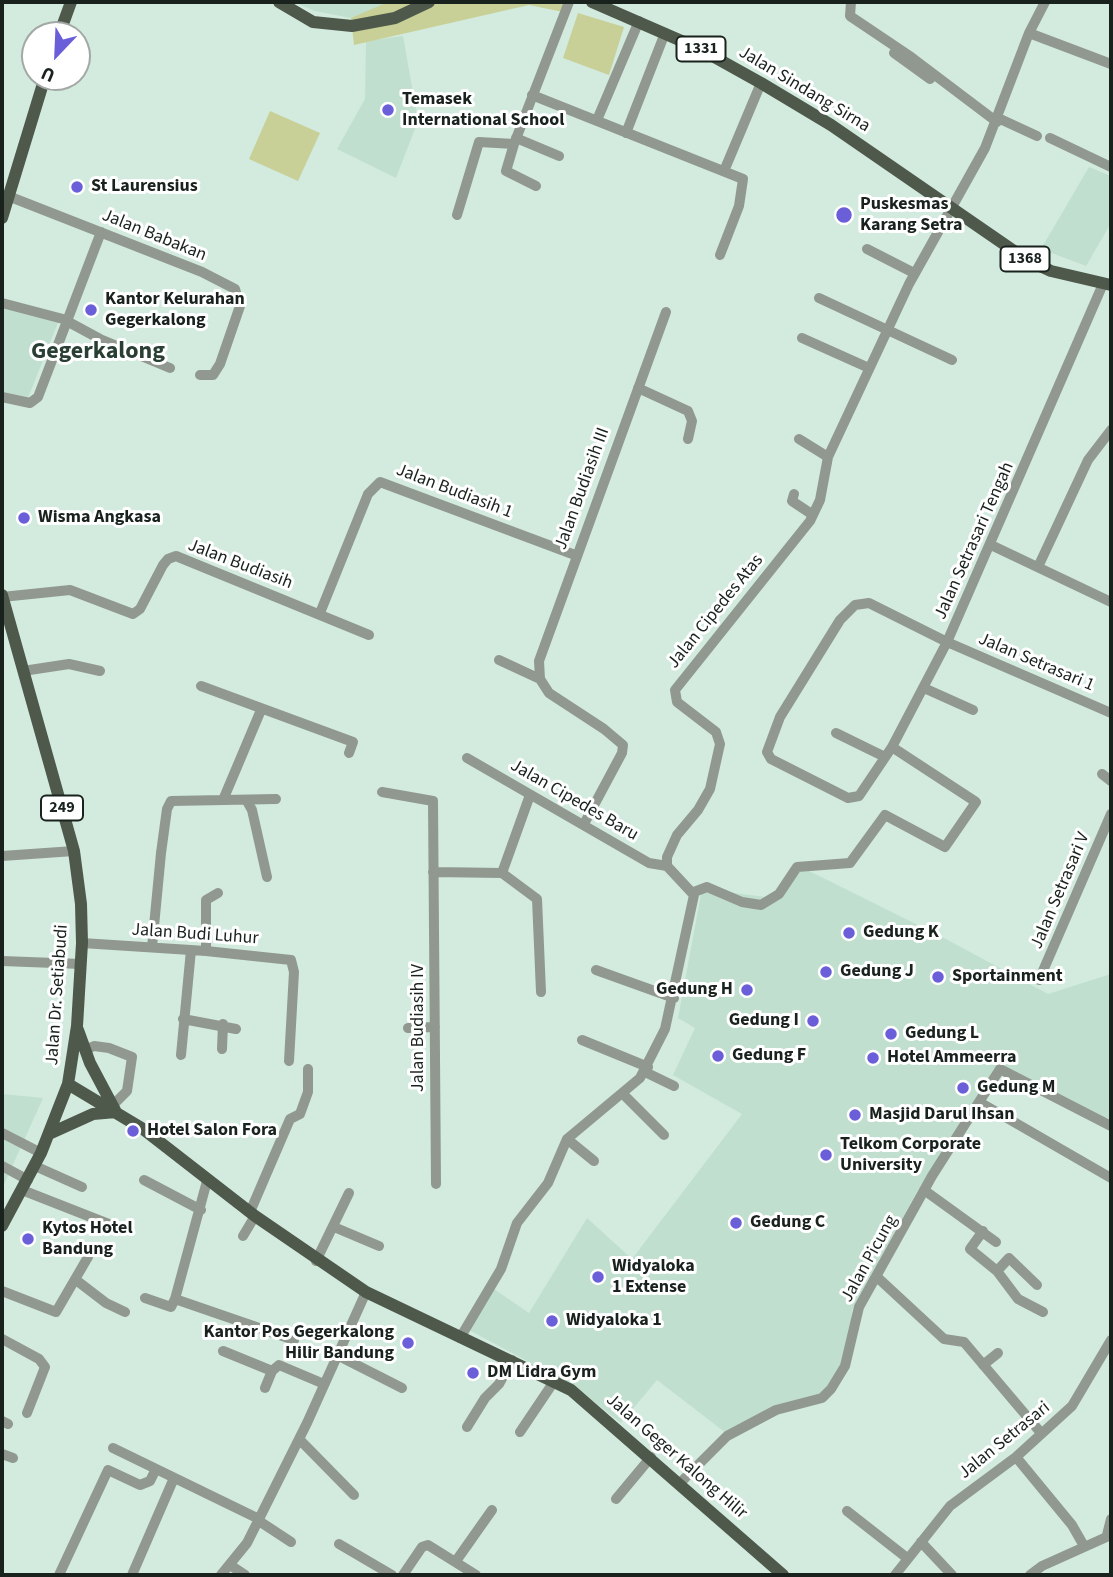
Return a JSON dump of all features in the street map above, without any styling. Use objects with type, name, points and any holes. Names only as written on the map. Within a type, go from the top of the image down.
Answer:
[{"type":"main road","points":[[64,21],[71,2]]},
{"type":"main road","points":[[278,2],[313,22],[352,26],[395,18],[429,2]]},
{"type":"main road","name":"Jalan Sindang Sirna","points":[[592,2],[666,33],[761,83],[831,125],[950,207]]},
{"type":"main road","points":[[2,218],[41,91]]},
{"type":"main road","name":"1368","points":[[950,207],[1027,260],[1051,271],[1107,284]]},
{"type":"main road","name":"Jalan Dr. Setiabudi","points":[[2,596],[6,631],[23,671],[74,851],[81,904],[82,943],[77,1026],[68,1084],[51,1133],[2,1226]]},
{"type":"main road","points":[[51,1133],[93,1114],[115,1109],[85,1050],[77,1026]]},
{"type":"main road","name":"Jalan Geger Kalong Hilir","points":[[68,1084],[115,1109],[316,1261],[366,1292],[512,1360],[579,1395],[783,1575]]},
{"type":"street","points":[[536,186],[506,171],[532,95],[569,2]]},
{"type":"street","points":[[851,2],[854,21],[997,123],[1037,136]]},
{"type":"street","name":"Jalan Cipedes Atas","points":[[667,866],[671,845],[698,810],[710,789],[720,744],[716,732],[677,702],[675,690],[813,515],[820,500],[828,457],[915,273],[997,123],[1028,33],[1045,2]]},
{"type":"street","points":[[597,120],[639,21]]},
{"type":"street","points":[[626,133],[666,33]]},
{"type":"street","points":[[1028,33],[1111,64]]},
{"type":"street","points":[[724,171],[761,83]]},
{"type":"street","points":[[532,95],[744,180],[739,206],[720,255]]},
{"type":"street","points":[[1050,138],[1111,167]]},
{"type":"street","points":[[457,215],[479,142],[515,141],[559,156]]},
{"type":"street","name":"Jalan Babakan","points":[[8,196],[222,280],[235,289],[241,301],[217,371],[209,376],[200,374]]},
{"type":"street","points":[[2,397],[30,403],[38,397],[69,323],[101,232]]},
{"type":"street","points":[[867,249],[915,273]]},
{"type":"street","name":"Jalan Setrasari Tengah","points":[[853,799],[859,796],[892,747],[947,642],[1107,284]]},
{"type":"street","points":[[819,298],[952,360]]},
{"type":"street","points":[[2,303],[69,323],[170,369]]},
{"type":"street","name":"Jalan Budiasih III","points":[[540,679],[539,661],[575,555],[666,312]]},
{"type":"street","points":[[802,338],[869,368]]},
{"type":"street","points":[[638,388],[688,411],[692,421],[688,439]]},
{"type":"street","points":[[1038,567],[1088,460],[1111,430]]},
{"type":"street","points":[[799,439],[828,457]]},
{"type":"street","name":"Jalan Budiasih 1","points":[[320,614],[368,494],[380,482],[575,555]]},
{"type":"street","points":[[794,494],[791,500],[813,515]]},
{"type":"street","points":[[991,545],[1111,602]]},
{"type":"street","name":"Jalan Budiasih","points":[[2,596],[69,590],[133,614],[140,609],[163,565],[176,556],[369,635]]},
{"type":"street","name":"Jalan Setrasari 1","points":[[853,799],[768,756],[774,729],[797,687],[840,620],[855,605],[869,603],[947,642],[1111,713]]},
{"type":"street","points":[[499,660],[540,679],[549,693],[604,729],[623,745],[622,753],[584,824]]},
{"type":"street","points":[[23,671],[69,664],[100,671]]},
{"type":"street","points":[[201,686],[353,742],[349,753]]},
{"type":"street","points":[[924,688],[973,710]]},
{"type":"street","points":[[223,800],[261,710]]},
{"type":"street","points":[[836,733],[885,757]]},
{"type":"street","points":[[694,892],[707,887],[742,902],[761,905],[779,894],[797,867],[848,864],[885,814],[946,847],[976,802],[892,747]]},
{"type":"street","name":"Jalan Cipedes Baru","points":[[467,758],[649,863],[667,866]]},
{"type":"street","points":[[1102,774],[1111,781]]},
{"type":"street","name":"Jalan Budiasih IV","points":[[382,792],[433,802],[436,1184]]},
{"type":"street","points":[[502,873],[530,795]]},
{"type":"street","points":[[152,947],[167,808],[175,799],[276,799]]},
{"type":"street","points":[[247,801],[252,810],[267,877]]},
{"type":"street","name":"Jalan Setrasari V","points":[[1039,980],[1111,814]]},
{"type":"street","points":[[2,856],[74,851]]},
{"type":"street","points":[[667,866],[694,892]]},
{"type":"street","points":[[433,872],[502,873],[537,899],[541,992]]},
{"type":"street","points":[[460,1338],[501,1269],[517,1223],[548,1183],[567,1139],[623,1094],[646,1069],[665,1029],[674,998],[694,892]]},
{"type":"street","points":[[206,951],[206,900],[218,893]]},
{"type":"street","name":"Jalan Budi Luhur","points":[[82,943],[286,958],[293,962],[294,972],[289,1061]]},
{"type":"street","points":[[181,1055],[191,950]]},
{"type":"street","points":[[2,961],[81,964]]},
{"type":"street","points":[[596,970],[674,998]]},
{"type":"street","points":[[183,1019],[223,1024],[236,1029]]},
{"type":"street","points":[[222,1049],[223,1024]]},
{"type":"street","points":[[408,1028],[435,1027]]},
{"type":"street","points":[[582,1040],[646,1069],[674,1086]]},
{"type":"street","points":[[85,1050],[109,1048],[132,1057],[127,1091],[115,1109]]},
{"type":"street","points":[[243,1236],[290,1119],[300,1115],[308,1092],[309,1069]]},
{"type":"street","name":"Jalan Picung","points":[[680,1483],[727,1436],[776,1410],[825,1396],[845,1366],[857,1312],[924,1190],[981,1103],[999,1070],[1004,1069],[1111,1126]]},
{"type":"street","points":[[623,1094],[664,1135]]},
{"type":"street","points":[[981,1103],[1111,1178]]},
{"type":"street","points":[[2,1133],[41,1153]]},
{"type":"street","points":[[567,1139],[594,1161]]},
{"type":"street","points":[[2,1166],[25,1185],[124,1230]]},
{"type":"street","points":[[35,1166],[82,1187]]},
{"type":"street","points":[[144,1180],[201,1210]]},
{"type":"street","points":[[145,1298],[171,1307],[201,1210],[207,1181]]},
{"type":"street","points":[[924,1190],[996,1242]]},
{"type":"street","points":[[316,1261],[349,1193]]},
{"type":"street","points":[[334,1227],[379,1246]]},
{"type":"street","points":[[983,1231],[970,1249],[997,1271],[1018,1299],[1043,1312]]},
{"type":"street","points":[[2,1291],[56,1312],[88,1257]]},
{"type":"street","points":[[997,1271],[1009,1258],[1037,1285]]},
{"type":"street","points":[[877,1276],[944,1339],[964,1342],[1041,1433]]},
{"type":"street","points":[[76,1280],[106,1303],[125,1312]]},
{"type":"street","points":[[221,1575],[247,1544],[299,1439],[366,1292]]},
{"type":"street","points":[[174,1299],[294,1340]]},
{"type":"street","points":[[2,1339],[44,1364],[45,1370],[27,1413]]},
{"type":"street","name":"Jalan Setrasari","points":[[895,1575],[950,1506],[1016,1457],[1072,1406],[1111,1340]]},
{"type":"street","points":[[223,1351],[272,1371]]},
{"type":"street","points":[[983,1365],[998,1353]]},
{"type":"street","points":[[337,1355],[402,1388]]},
{"type":"street","points":[[467,1427],[485,1398],[499,1384],[512,1360]]},
{"type":"street","points":[[265,1388],[272,1371],[281,1365],[324,1384]]},
{"type":"street","points":[[520,1432],[555,1381]]},
{"type":"street","points":[[299,1439],[354,1495]]},
{"type":"street","points":[[113,1448],[259,1520],[291,1542]]},
{"type":"street","points":[[2,1454],[13,1458]]},
{"type":"street","points":[[616,1499],[651,1457]]},
{"type":"street","points":[[1016,1457],[1072,1525],[1084,1546]]},
{"type":"street","points":[[59,1575],[108,1471],[140,1485],[150,1481],[156,1469]]},
{"type":"street","points":[[132,1575],[174,1478]]},
{"type":"street","points":[[456,1561],[492,1510]]},
{"type":"street","points":[[847,1511],[907,1558]]},
{"type":"street","points":[[1030,1575],[1109,1535],[1111,1519]]},
{"type":"street","points":[[921,1542],[952,1575]]},
{"type":"street","points":[[339,1544],[392,1575]]},
{"type":"street","points":[[403,1575],[422,1547],[433,1546],[476,1575]]},
{"type":"street","points":[[230,1564],[245,1575]]},
{"type":"shaded area","points":[[293,2],[392,2],[351,18],[315,11]]},
{"type":"shaded area","name":"Temasek International School","points":[[403,36],[418,121],[396,178],[337,149],[365,99],[366,41]]},
{"type":"shaded area","points":[[1089,167],[1111,176],[1111,223],[1086,266],[1041,249]]},
{"type":"shaded area","points":[[2,305],[59,320],[28,398],[2,392]]},
{"type":"shaded area","name":"Telkom Corporate University","points":[[797,865],[944,938],[1048,994],[1111,974],[1111,1122],[1002,1064],[994,1068],[976,1101],[919,1188],[852,1310],[850,1333],[841,1364],[822,1394],[726,1433],[657,1380],[621,1423],[574,1386],[469,1330],[494,1289],[529,1313],[587,1218],[632,1259],[742,1114],[673,1075],[695,1028],[678,1018],[702,889],[774,898]]},
{"type":"shaded area","points":[[2,1094],[43,1098],[2,1189]]},
{"type":"green space","points":[[388,2],[566,2],[563,12],[529,5],[354,45],[351,18]]},
{"type":"green space","points":[[578,13],[624,27],[609,75],[563,58]]},
{"type":"green space","points":[[270,111],[320,133],[298,181],[249,159]]},
{"type":"place","name":"Temasek International School","points":[[388,110]]},
{"type":"place","name":"St Laurensius","points":[[77,187]]},
{"type":"place","name":"Puskesmas Karang Setra","points":[[844,215]]},
{"type":"place","name":"Kantor Kelurahan Gegerkalong","points":[[91,310]]},
{"type":"place","name":"Wisma Angkasa","points":[[24,518]]},
{"type":"place","name":"Gedung K","points":[[849,933]]},
{"type":"place","name":"Gedung J","points":[[826,972]]},
{"type":"place","name":"Sportainment","points":[[938,977]]},
{"type":"place","name":"Gedung H","points":[[747,990]]},
{"type":"place","name":"Gedung I","points":[[813,1021]]},
{"type":"place","name":"Gedung L","points":[[891,1034]]},
{"type":"place","name":"Gedung F","points":[[718,1056]]},
{"type":"place","name":"Hotel Ammeerra","points":[[873,1058]]},
{"type":"place","name":"Gedung M","points":[[963,1088]]},
{"type":"place","name":"Masjid Darul Ihsan","points":[[855,1115]]},
{"type":"place","name":"Hotel Salon Fora","points":[[133,1131]]},
{"type":"place","name":"Telkom Corporate University","points":[[826,1155]]},
{"type":"place","name":"Gedung C","points":[[736,1223]]},
{"type":"place","name":"Kytos Hotel Bandung","points":[[28,1239]]},
{"type":"place","name":"Widyaloka 1 Extense","points":[[598,1277]]},
{"type":"place","name":"Widyaloka 1","points":[[552,1321]]},
{"type":"place","name":"Kantor Pos Gegerkalong Hilir Bandung","points":[[408,1343]]},
{"type":"place","name":"DM Lidra Gym","points":[[473,1373]]},
{"type":"district","name":"Gegerkalong","points":[[98,353]]}]
